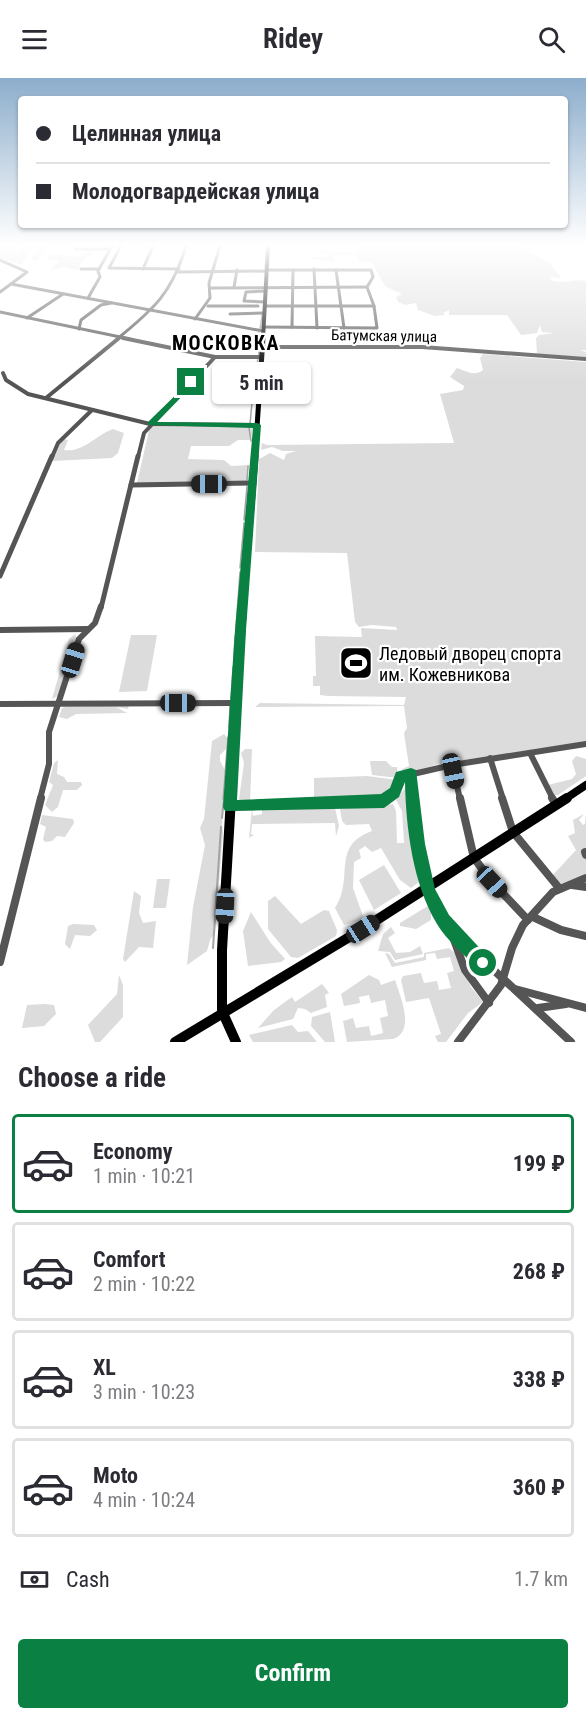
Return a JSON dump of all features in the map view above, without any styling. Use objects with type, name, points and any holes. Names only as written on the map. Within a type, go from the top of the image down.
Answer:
[{"type":"main road","points":[[236,1042],[222,1011],[230,807],[266,291]]},
{"type":"main road","points":[[175,1042],[222,1011],[251,998],[586,785]]},
{"type":"street","name":"Батумская улица","points":[[47,291],[195,319],[263,329],[377,328],[374,306]]},
{"type":"street","points":[[88,298],[92,291]]},
{"type":"street","points":[[46,398],[152,310],[164,291]]},
{"type":"street","points":[[195,319],[208,306],[211,291]]},
{"type":"street","points":[[253,291],[246,292],[244,301],[292,306],[374,306],[369,291]]},
{"type":"street","points":[[292,327],[293,291]]},
{"type":"street","points":[[316,291],[317,328]]},
{"type":"street","points":[[338,291],[344,328]]},
{"type":"street","points":[[27,318],[63,294]]},
{"type":"street","points":[[79,329],[81,320],[101,305],[106,306],[111,303]]},
{"type":"street","points":[[208,306],[258,306]]},
{"type":"street","points":[[0,312],[215,357],[262,357]]},
{"type":"street","points":[[230,314],[264,313]]},
{"type":"street","name":"Батумская улица","points":[[262,347],[422,347],[505,355],[586,359]]},
{"type":"street","points":[[0,962],[50,764],[49,732],[79,639],[89,629],[100,611],[144,433],[215,357]]},
{"type":"street","points":[[3,373],[6,380],[21,390],[150,424],[257,425]]},
{"type":"street","points":[[0,576],[58,442],[92,410]]},
{"type":"street","points":[[131,484],[251,483]]},
{"type":"street","points":[[0,630],[89,629]]},
{"type":"street","points":[[0,704],[236,703]]},
{"type":"street","points":[[230,807],[384,801],[394,792],[400,777],[452,765],[586,744]]},
{"type":"street","points":[[530,753],[556,805]]},
{"type":"street","points":[[490,759],[513,832],[564,886],[586,887]]},
{"type":"street","points":[[452,765],[474,858],[492,882],[531,918],[561,930],[586,936]]},
{"type":"street","points":[[411,774],[418,844],[428,887],[439,914],[476,957],[538,1008],[571,1042]]},
{"type":"street","points":[[458,1042],[489,1003],[503,978],[518,932],[564,886],[586,878]]},
{"type":"street","points":[[449,926],[465,970],[489,1003]]},
{"type":"street","points":[[515,989],[586,1008]]},
{"type":"street","points":[[538,1008],[570,1004]]},
{"type":"shaded area","points":[[396,291],[586,291],[586,350],[580,350],[586,352],[586,357],[537,354],[536,338],[539,335],[554,333],[542,332],[540,325],[537,333],[521,335],[507,315],[449,315],[449,310],[443,313],[445,315],[435,316],[418,310],[416,303],[405,305],[398,302],[396,297],[402,294]]},
{"type":"shaded area","points":[[483,354],[586,362],[586,743],[439,764],[404,774],[402,769],[409,766],[404,733],[407,728],[404,706],[255,707],[260,703],[404,705],[406,697],[328,696],[320,695],[320,686],[313,686],[313,676],[316,676],[315,636],[362,637],[361,628],[397,630],[396,627],[372,625],[359,627],[355,622],[347,553],[255,552],[259,459],[270,453],[284,460],[286,454],[296,451],[283,451],[272,447],[261,450],[262,443],[267,445],[454,443],[440,394],[463,390],[464,386],[450,377],[457,368],[474,373],[483,370],[480,358]]},
{"type":"shaded area","points":[[150,426],[253,427],[251,440],[238,440],[229,446],[191,446],[188,459],[224,460],[231,466],[249,465],[247,482],[137,483]]},
{"type":"shaded area","points":[[113,429],[124,433],[118,453],[112,458],[52,461],[52,455],[63,439],[68,440],[64,450],[77,449]]},
{"type":"shaded area","points":[[75,634],[77,639],[60,695],[52,699],[69,639]]},
{"type":"shaded area","points":[[131,635],[157,635],[147,691],[119,692]]},
{"type":"shaded area","points":[[129,705],[128,709],[116,707],[127,713],[76,714],[67,719],[59,717],[62,708],[66,707]]},
{"type":"shaded area","points":[[224,734],[229,740],[228,747],[220,755],[220,761],[225,770],[222,801],[223,832],[215,933],[207,951],[187,965],[193,907],[205,845],[200,828],[204,819],[212,741]]},
{"type":"shaded area","points":[[245,749],[252,749],[250,803],[239,799],[244,763],[241,753]]},
{"type":"shaded area","points":[[576,756],[586,759],[586,776],[558,795],[553,795],[548,785],[572,779],[576,774],[572,761]]},
{"type":"shaded area","points":[[58,760],[57,774],[64,777],[67,782],[81,782],[82,785],[77,790],[63,790],[58,807],[52,812],[45,805],[53,785],[49,782],[54,763]]},
{"type":"shaded area","points":[[370,761],[386,761],[392,767],[397,767],[398,778],[372,775]]},
{"type":"shaded area","points":[[367,776],[398,780],[386,797],[316,800],[314,797],[314,778]]},
{"type":"shaded area","points":[[410,781],[421,869],[419,882],[411,888],[400,880],[381,848],[372,852],[365,846],[359,850],[361,858],[354,862],[353,888],[363,916],[361,920],[344,925],[335,908],[341,897],[347,854],[351,845],[359,837],[372,831],[369,824],[346,825],[342,821],[340,809],[393,804],[396,811],[397,843],[404,843],[402,811],[396,800]]},
{"type":"shaded area","points":[[335,808],[339,826],[336,836],[335,823],[252,824],[251,834],[254,835],[249,838],[252,809],[253,816],[262,814],[262,809]]},
{"type":"shaded area","points":[[584,814],[579,820],[583,825],[585,824],[586,814],[586,874],[559,885],[552,876],[576,850],[568,836],[575,833],[573,820]]},
{"type":"shaded area","points":[[42,815],[73,819],[74,823],[65,837],[57,836],[52,841],[45,842],[43,839],[46,827],[40,824]]},
{"type":"shaded area","points":[[384,865],[401,893],[374,910],[359,880]]},
{"type":"shaded area","points":[[157,879],[170,879],[166,908],[153,908]]},
{"type":"shaded area","points":[[134,891],[141,896],[139,913],[143,923],[156,921],[153,948],[139,947],[125,962],[123,959]]},
{"type":"shaded area","points":[[275,896],[301,924],[324,910],[329,911],[337,930],[336,936],[298,958],[291,957],[268,929],[268,901]]},
{"type":"shaded area","points":[[431,904],[431,920],[416,929],[400,926],[400,923]]},
{"type":"shaded area","points":[[251,912],[270,942],[285,959],[281,962],[248,966],[243,931]]},
{"type":"shaded area","points":[[73,924],[94,925],[97,930],[90,936],[75,935],[70,949],[65,944],[68,926]]},
{"type":"shaded area","points":[[391,927],[395,933],[388,938],[396,953],[410,952],[420,946],[423,954],[395,960],[390,952],[378,951],[383,934]]},
{"type":"shaded area","points":[[449,948],[455,953],[471,987],[483,1002],[468,1013],[446,1042],[438,1042],[435,1036],[441,1034],[429,998],[406,1002],[401,980],[403,976],[421,973],[424,983],[437,981],[439,990],[451,988],[447,973],[454,971],[450,957],[437,959],[435,953],[426,954],[426,960],[392,967],[385,953],[389,954],[395,963],[424,957],[424,953]]},
{"type":"shaded area","points":[[119,975],[123,985],[123,1017],[100,1042],[95,1042],[88,1025],[117,994]]},
{"type":"shaded area","points":[[369,975],[379,980],[381,985],[395,980],[403,1004],[404,1029],[393,1039],[347,1042],[343,1021],[353,1018],[356,1028],[369,1026],[371,1036],[383,1033],[380,1018],[388,1016],[385,1000],[371,1003],[369,995],[359,997],[360,1003],[344,1006],[341,994]]},
{"type":"shaded area","points":[[322,984],[329,993],[325,995],[327,1007],[311,1013],[298,1008],[293,1019],[258,1028],[274,1010],[292,997],[295,1002]]},
{"type":"shaded area","points":[[27,1005],[54,1005],[56,1014],[44,1026],[22,1028]]},
{"type":"shaded area","points":[[330,1012],[335,1042],[325,1042],[311,1026],[312,1017]]},
{"type":"shaded area","points":[[292,1025],[298,1032],[308,1031],[317,1042],[253,1042],[249,1035]]},
{"type":"waterway","points":[[260,329],[262,315]]},
{"type":"waterway","points":[[259,333],[259,339]]},
{"type":"waterway","points":[[258,347],[259,355]]},
{"type":"waterway","points":[[255,375],[258,359]]},
{"type":"waterway","points":[[254,390],[255,376]]},
{"type":"waterway","points":[[250,424],[253,392]]},
{"type":"waterway","points":[[249,428],[251,441]]},
{"type":"waterway","points":[[247,480],[248,466]]},
{"type":"waterway","points":[[244,520],[247,486]]},
{"type":"waterway","points":[[240,568],[244,523]]},
{"type":"waterway","points":[[236,627],[240,572]]},
{"type":"waterway","points":[[234,658],[235,636]]},
{"type":"waterway","points":[[231,699],[233,667]]},
{"type":"waterway","points":[[229,728],[230,706]]},
{"type":"waterway","points":[[223,799],[228,737]]},
{"type":"waterway","points":[[222,818],[224,798]]},
{"type":"waterway","points":[[213,948],[221,827]]},
{"type":"place","name":"Ледовый дворец спорта им. Кожевникова","points":[[356,663]]},
{"type":"district","name":"МОСКОВКА","points":[[226,343]]},
{"type":"route","points":[[191,382],[150,424],[257,425],[240,630],[230,807],[384,801],[391,797],[399,785],[400,777],[411,774],[418,844],[429,887],[426,888],[444,921],[483,963]]}]
